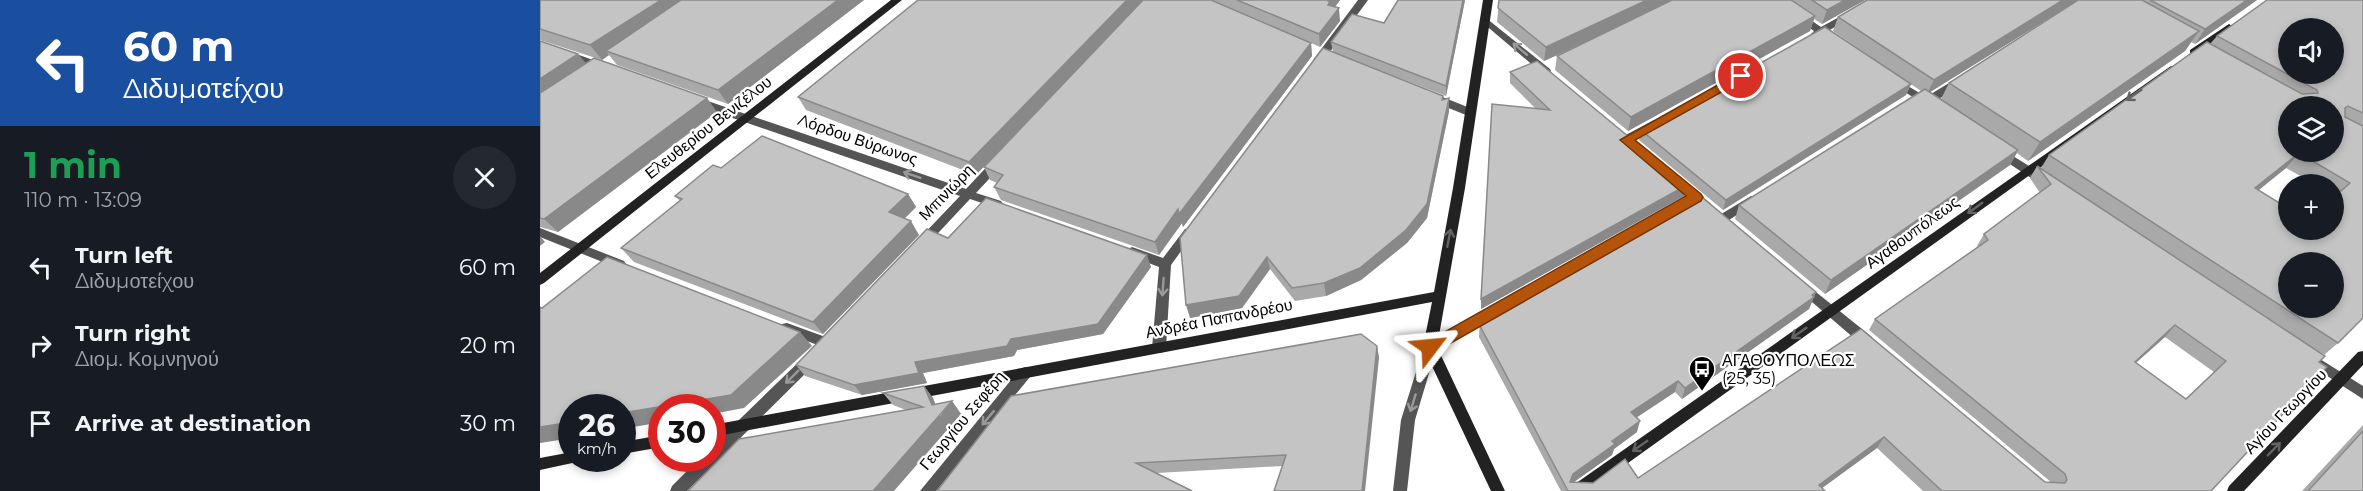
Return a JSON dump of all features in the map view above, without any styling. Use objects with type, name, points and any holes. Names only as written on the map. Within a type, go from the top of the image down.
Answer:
[{"type":"street","name":"Ελευθερίου Βενιζέλου","points":[[540,280],[897,0]]},
{"type":"street","points":[[1308,73],[1363,0]]},
{"type":"street","points":[[1400,491],[1408,420],[1430,347],[1488,0]]},
{"type":"street","points":[[1775,0],[1840,44]]},
{"type":"street","points":[[1801,42],[1877,0]]},
{"type":"street","name":"Αγαθουπόλεως","points":[[1577,491],[2240,19]]},
{"type":"street","points":[[1486,21],[1549,66],[1560,83]]},
{"type":"street","points":[[540,44],[605,68]]},
{"type":"street","points":[[1888,76],[1922,102],[1965,78]]},
{"type":"street","points":[[1429,96],[1471,112]]},
{"type":"street","name":"Λόρδου Βύρωνος","points":[[690,99],[1012,210]]},
{"type":"street","points":[[1626,140],[1660,121]]},
{"type":"street","points":[[1991,145],[2047,183]]},
{"type":"street","name":"Μπινιώρη","points":[[913,252],[1008,152]]},
{"type":"street","points":[[1661,168],[1691,200],[1726,223],[1761,195]]},
{"type":"street","points":[[1159,348],[1165,264],[1194,226]]},
{"type":"street","points":[[540,232],[633,269]]},
{"type":"street","points":[[1121,249],[1165,264]]},
{"type":"street","points":[[1794,280],[1876,348]]},
{"type":"street","name":"Ανδρέα Παπανδρέου","points":[[726,429],[1438,296]]},
{"type":"street","points":[[1430,347],[1502,307]]},
{"type":"street","points":[[726,442],[830,339],[772,323]]},
{"type":"street","points":[[1430,347],[1498,491]]},
{"type":"street","points":[[2302,353],[2363,393]]},
{"type":"street","name":"Αγίου Γεωργίου","points":[[2234,491],[2363,356]]},
{"type":"street","name":"Γεωργίου Σεφέρη","points":[[927,491],[1025,373]]},
{"type":"street","points":[[540,464],[558,461]]},
{"type":"street","points":[[677,491],[696,472]]},
{"type":"building","points":[[540,0],[661,0],[590,45],[540,29]]},
{"type":"building","points":[[681,0],[838,0],[718,90],[606,51]]},
{"type":"building","points":[[918,0],[1127,0],[969,162],[798,97]]},
{"type":"building","points":[[1143,0],[1211,0],[1311,43],[1179,214],[1178,209],[1155,242],[994,187],[1003,175],[984,167]]},
{"type":"building","points":[[1237,0],[1328,0],[1330,2],[1328,5],[1339,8],[1319,34]]},
{"type":"building","points":[[1398,0],[1463,0],[1446,86],[1331,42],[1352,14],[1384,23]]},
{"type":"building","points":[[1499,0],[1647,0],[1546,47],[1498,8]]},
{"type":"building","points":[[1672,0],[1791,0],[1815,16],[1631,117],[1557,56]]},
{"type":"building","points":[[1812,0],[1845,0],[1827,10]]},
{"type":"building","points":[[1867,0],[2063,0],[1934,80],[1838,17]]},
{"type":"building","points":[[2078,0],[2142,0],[2199,31],[2040,142],[1949,83]]},
{"type":"building","points":[[2150,0],[2247,0],[2205,29]]},
{"type":"building","points":[[2267,0],[2363,0],[2363,113],[2348,106],[2345,108],[2345,117],[2363,126],[2363,318],[2338,343],[2300,318],[2344,318],[2344,252],[2278,252],[2278,304],[2049,155],[2207,42],[2278,81],[2278,84],[2284,84],[2302,94],[2318,93],[2317,90],[2306,84],[2344,84],[2344,18],[2278,18],[2278,69],[2217,36]],"holes":[[[2278,96],[2344,96],[2344,162],[2314,162],[2335,174],[2344,174],[2344,179],[2350,183],[2344,188],[2344,240],[2278,240],[2278,202],[2255,188],[2288,162],[2278,162]]]},
{"type":"building","points":[[1825,27],[1911,84],[1726,200],[1641,130]]},
{"type":"building","points":[[540,41],[578,54],[540,79]]},
{"type":"building","points":[[1323,48],[1443,96],[1442,100],[1449,98],[1427,204],[1406,230],[1360,268],[1324,283],[1292,288],[1267,257],[1239,296],[1186,305],[1180,238]]},
{"type":"building","points":[[594,58],[707,98],[544,219],[540,218],[540,93]]},
{"type":"building","points":[[1537,61],[1687,185],[1481,299],[1492,104],[1550,110],[1510,72]]},
{"type":"building","points":[[1925,89],[2018,150],[1831,280],[1739,205]]},
{"type":"building","points":[[762,136],[908,194],[889,212],[911,221],[813,322],[621,248],[682,199],[675,196],[713,165],[721,168]]},
{"type":"building","points":[[2037,166],[2325,356],[2319,362],[2327,367],[2211,491],[1942,491],[1884,437],[1819,485],[1825,491],[1568,491],[1480,326],[1480,316],[1698,194],[1816,292],[1812,295],[1814,297],[1685,388],[1678,381],[1631,412],[1640,421],[1612,441],[1615,444],[1573,474],[1570,482],[1593,483],[1625,459],[1638,478],[1861,329],[2045,482],[2065,483],[2067,480],[2065,474],[1875,319],[1988,240],[1984,234],[2051,184]],"holes":[[[2175,325],[2226,361],[2186,399],[2135,362]]]},
{"type":"building","points":[[986,198],[1147,255],[1098,324],[1011,339],[1007,346],[915,362],[919,373],[854,385],[796,365],[927,229],[948,238]]},
{"type":"building","points":[[607,257],[800,332],[731,395],[648,394],[648,409],[636,411],[636,394],[558,394],[558,424],[540,427],[540,307],[542,308]]},
{"type":"building","points":[[1361,334],[1377,346],[1362,491],[1274,491],[1286,455],[1136,463],[1192,491],[937,491],[1011,396]]},
{"type":"building","points":[[924,386],[932,405],[952,401],[873,491],[688,491],[707,472],[726,472],[726,452],[739,439],[923,407],[883,393]]},
{"type":"building","points":[[2363,431],[2363,491],[2308,491]]},
{"type":"place","name":"ΑΓΑΘΟΥΠΟΛΕΩΣ (25, 35)","points":[[1702,392]]},
{"type":"route","points":[[1430,347],[1696,197],[1626,140],[1741,76]]}]
